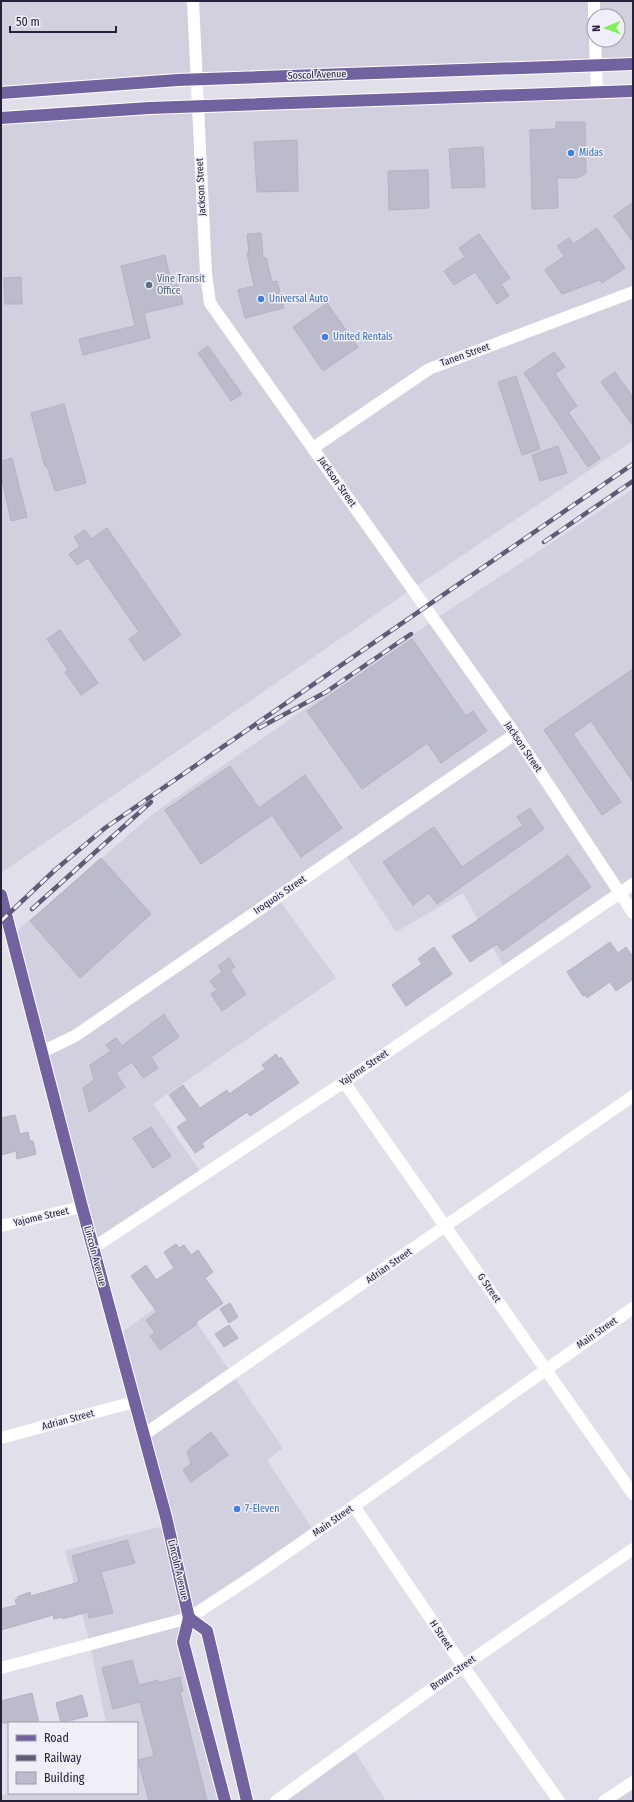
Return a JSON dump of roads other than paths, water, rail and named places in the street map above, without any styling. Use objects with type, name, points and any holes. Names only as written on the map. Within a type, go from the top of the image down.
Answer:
[{"type":"main road","name":"Soscol Avenue","points":[[1,93],[196,80],[633,64]]},
{"type":"main road","points":[[1,118],[197,106],[633,91]]},
{"type":"main road","name":"Lincoln Avenue","points":[[1,895],[82,1207],[134,1402],[145,1434],[166,1517],[189,1618],[184,1642],[226,1801]]},
{"type":"main road","points":[[189,1618],[207,1631],[247,1801]]},
{"type":"street","name":"Jackson Street","points":[[193,1],[206,274],[210,303],[515,734],[633,913]]},
{"type":"street","points":[[595,48],[597,92]]},
{"type":"street","name":"Tanen Street","points":[[313,448],[428,369],[633,292]]},
{"type":"street","name":"Iroquois Street","points":[[42,1052],[75,1036],[515,734]]},
{"type":"street","name":"Yajome Street","points":[[93,1248],[344,1082],[633,884]]},
{"type":"street","name":"G Street","points":[[344,1082],[633,1494]]},
{"type":"street","name":"Adrian Street","points":[[145,1434],[446,1227],[633,1096]]},
{"type":"street","name":"Yajome Street","points":[[1,1226],[82,1207]]},
{"type":"street","name":"Main Street","points":[[1,1668],[189,1618],[260,1572],[546,1368],[633,1308]]},
{"type":"street","name":"Adrian Street","points":[[1,1438],[134,1402]]},
{"type":"street","name":"H Street","points":[[354,1506],[463,1666],[559,1801]]},
{"type":"street","name":"Brown Street","points":[[276,1801],[463,1666],[633,1549]]},
{"type":"street","points":[[604,1801],[633,1782]]},
{"type":"railway","points":[[1,921],[55,870],[105,828],[633,464]]},
{"type":"railway","points":[[544,542],[633,481]]},
{"type":"railway","points":[[259,728],[326,692],[411,634]]},
{"type":"railway","points":[[32,909],[151,802]]},
{"type":"place","name":"Midas","points":[[571,153]]},
{"type":"place","name":"Vine Transit Office","points":[[149,285]]},
{"type":"place","name":"Universal Auto","points":[[261,299]]},
{"type":"place","name":"United Rentals","points":[[325,337]]},
{"type":"place","name":"7-Eleven","points":[[237,1509]]}]
